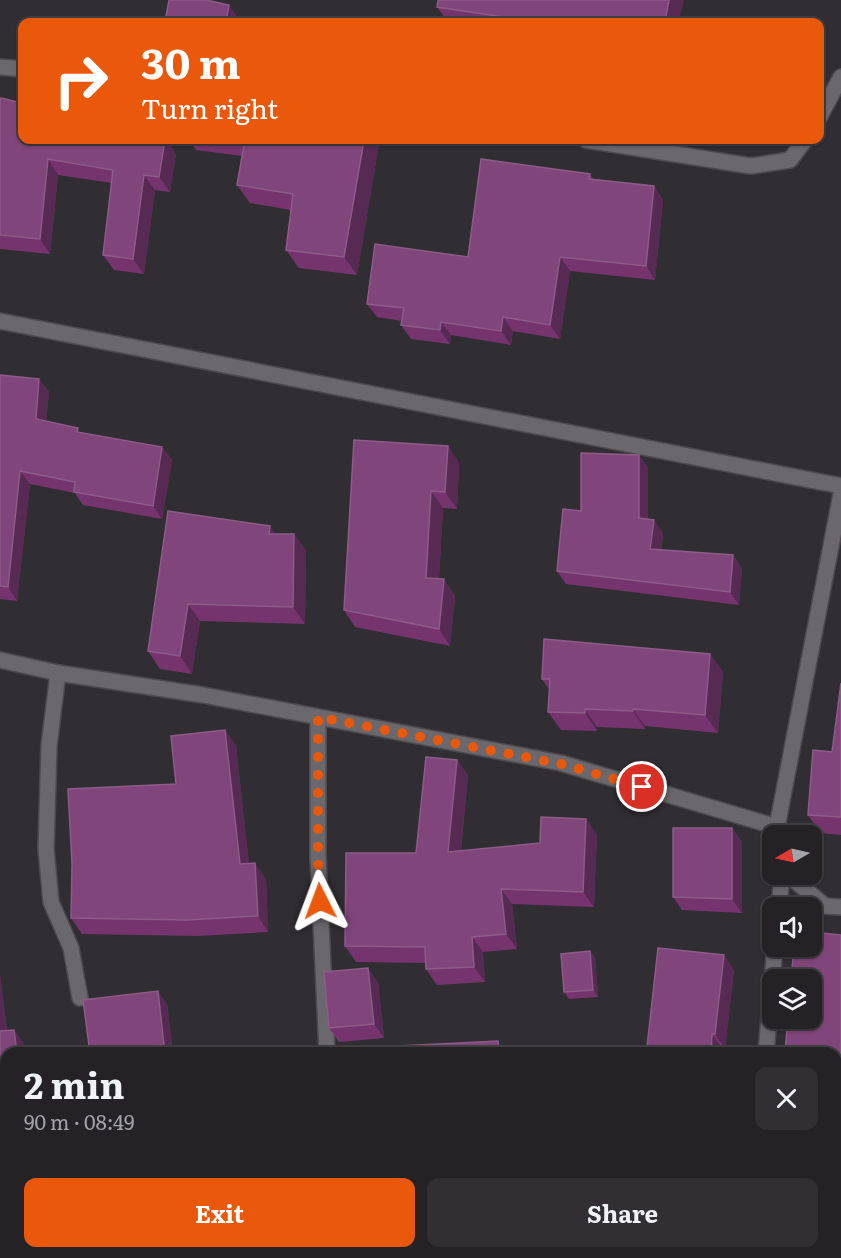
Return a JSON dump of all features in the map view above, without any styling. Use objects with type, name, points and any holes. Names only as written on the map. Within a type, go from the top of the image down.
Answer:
[{"type":"street","points":[[0,67],[18,69]]},
{"type":"street","points":[[824,109],[841,77]]},
{"type":"street","points":[[611,144],[751,166],[790,160],[802,144]]},
{"type":"street","points":[[0,321],[841,486]]},
{"type":"street","points":[[779,825],[841,495]]},
{"type":"street","points":[[0,660],[58,673],[203,695],[561,764],[762,826]]},
{"type":"street","points":[[58,673],[49,746],[46,849],[51,902],[71,948],[80,998]]},
{"type":"street","points":[[318,717],[318,858],[327,1047]]},
{"type":"street","points":[[800,885],[825,906],[841,907]]},
{"type":"street","points":[[767,1047],[774,957]]},
{"type":"building","points":[[169,0],[206,0],[229,5],[227,18],[166,18]]},
{"type":"building","points":[[438,0],[669,0],[666,18],[510,18],[437,7]]},
{"type":"building","points":[[1,98],[18,102],[18,144],[164,144],[159,177],[144,175],[133,259],[103,255],[113,170],[48,159],[40,239],[0,235]]},
{"type":"building","points":[[244,144],[363,144],[344,257],[286,250],[293,194],[237,185]]},
{"type":"building","points":[[481,159],[590,174],[589,179],[654,186],[646,266],[560,257],[550,325],[503,317],[501,331],[441,322],[440,330],[401,325],[404,308],[367,304],[375,244],[468,257]]},
{"type":"building","points":[[0,375],[39,379],[36,419],[78,428],[77,432],[162,447],[153,506],[74,492],[75,482],[20,471],[8,587],[0,586]]},
{"type":"building","points":[[354,440],[448,446],[445,492],[431,491],[426,578],[444,579],[439,629],[344,610]]},
{"type":"building","points":[[581,453],[639,455],[639,518],[654,520],[650,549],[733,555],[730,592],[557,571],[563,509],[581,511]]},
{"type":"building","points":[[168,511],[270,526],[269,534],[294,534],[293,607],[188,604],[180,656],[148,651]]},
{"type":"building","points":[[544,639],[710,654],[705,715],[633,709],[633,711],[585,709],[585,713],[548,712],[550,679],[542,679]]},
{"type":"building","points":[[841,683],[841,817],[808,815],[813,750],[832,752]]},
{"type":"building","points":[[225,730],[240,864],[255,863],[258,916],[187,920],[71,918],[72,864],[68,789],[176,784],[171,736]]},
{"type":"building","points":[[426,757],[457,760],[448,852],[540,843],[541,817],[586,819],[583,892],[501,889],[506,934],[472,937],[474,967],[426,969],[425,947],[345,946],[346,853],[416,853]]},
{"type":"building","points":[[673,828],[732,828],[732,899],[673,897]]},
{"type":"building","points":[[822,933],[841,935],[841,1047],[786,1047],[787,1029],[822,1029],[822,969],[792,969],[793,957],[822,957]]},
{"type":"building","points":[[658,948],[724,955],[715,1034],[712,1034],[711,1047],[647,1047]]},
{"type":"building","points":[[590,951],[593,990],[564,992],[561,954]]},
{"type":"building","points":[[368,968],[374,1024],[329,1028],[324,972]]},
{"type":"building","points":[[158,991],[164,1045],[89,1047],[83,1000]]},
{"type":"building","points":[[14,1030],[16,1047],[0,1047],[0,1031]]},
{"type":"building","points":[[498,1041],[499,1047],[379,1047]]},
{"type":"route","points":[[320,901],[318,717],[561,764],[642,787]]}]
